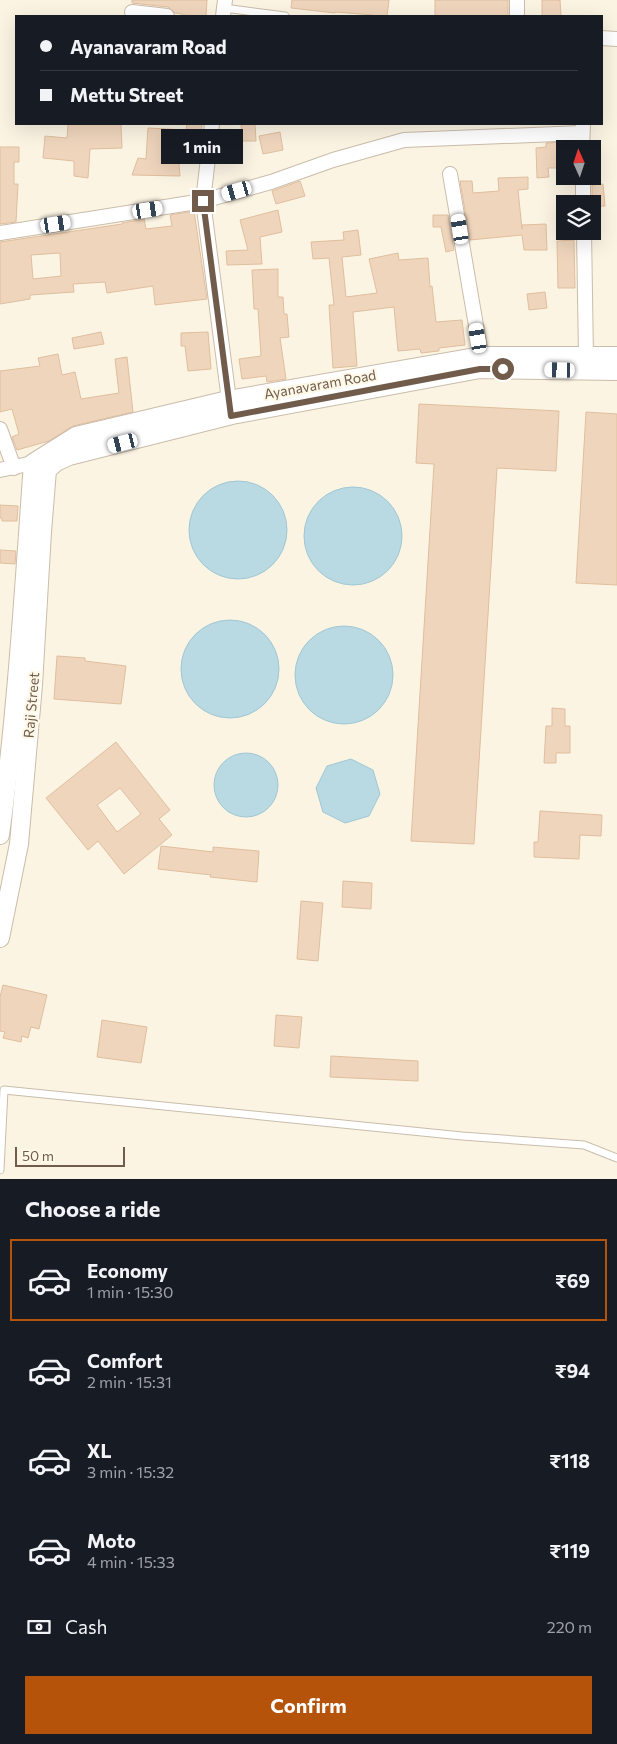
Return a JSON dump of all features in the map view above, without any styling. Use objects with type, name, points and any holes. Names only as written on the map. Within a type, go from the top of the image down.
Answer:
[{"type":"street","points":[[517,15],[518,0]]},
{"type":"street","points":[[132,12],[158,15]]},
{"type":"street","points":[[603,38],[617,39]]},
{"type":"street","points":[[212,125],[203,201],[230,408]]},
{"type":"street","points":[[0,233],[203,201],[271,182],[333,160],[404,140],[582,129]]},
{"type":"street","points":[[450,174],[482,362]]},
{"type":"street","points":[[584,240],[586,357]]},
{"type":"street","name":"Ayanavaram Road","points":[[40,467],[76,436],[482,362],[617,356]]},
{"type":"street","name":"Ayanavaram Road","points":[[482,362],[617,371]]},
{"type":"street","points":[[0,430],[7,469],[40,467]]},
{"type":"street","name":"Raji Street","points":[[0,834],[11,784],[40,467]]},
{"type":"street","name":"Raji Street","points":[[0,938],[19,844],[11,784]]},
{"type":"lane","points":[[224,8],[277,15]]},
{"type":"lane","points":[[0,1170],[4,1090],[462,1136],[584,1145],[617,1158]]},
{"type":"water","points":[[238,481],[257,485],[273,495],[283,511],[287,530],[283,549],[273,565],[257,575],[238,579],[219,575],[203,565],[193,549],[189,530],[193,511],[203,495],[219,485]]},
{"type":"water","points":[[353,487],[372,491],[388,501],[398,517],[402,536],[398,555],[388,571],[372,581],[353,585],[334,581],[318,571],[308,555],[304,536],[308,517],[318,501],[334,491]]},
{"type":"water","points":[[230,620],[249,624],[265,634],[275,650],[279,669],[275,688],[265,704],[249,714],[230,718],[211,714],[195,704],[185,688],[181,669],[185,650],[195,634],[211,624]]},
{"type":"water","points":[[344,626],[363,630],[379,640],[389,656],[393,675],[389,694],[379,710],[363,720],[344,724],[325,720],[309,710],[299,694],[295,675],[299,656],[309,640],[325,630]]},
{"type":"water","points":[[240,753],[252,753],[269,762],[276,773],[278,785],[276,797],[269,808],[252,817],[240,817],[228,812],[219,803],[214,791],[214,779],[219,767],[228,758]]},
{"type":"water","points":[[351,759],[373,770],[380,794],[369,816],[345,823],[323,812],[316,788],[327,766]]},
{"type":"building","points":[[132,0],[207,0],[206,15],[182,15],[175,13],[168,7],[132,3]]},
{"type":"building","points":[[292,0],[389,0],[387,15],[335,13],[291,8]]},
{"type":"building","points":[[435,0],[508,0],[508,15],[435,15]]},
{"type":"building","points":[[542,0],[560,0],[561,15],[542,15]]},
{"type":"building","points":[[68,125],[121,125],[122,148],[90,149],[88,178],[74,176],[74,161],[43,158],[45,136],[67,138]]},
{"type":"building","points":[[187,125],[202,125],[199,155],[178,153],[180,176],[132,175],[138,158],[146,159],[148,128],[186,130]]},
{"type":"building","points":[[241,125],[255,125],[256,141],[242,141]]},
{"type":"building","points":[[280,132],[283,150],[263,154],[259,136]]},
{"type":"building","points":[[556,142],[556,168],[548,168],[549,177],[537,178],[536,148],[546,147],[546,143]]},
{"type":"building","points":[[0,147],[19,147],[19,162],[14,162],[14,184],[18,184],[16,222],[0,224]]},
{"type":"building","points":[[528,177],[528,189],[518,190],[522,229],[522,225],[546,224],[547,250],[524,250],[522,235],[470,240],[460,181],[472,181],[473,193],[499,191],[498,178]]},
{"type":"building","points":[[300,181],[305,196],[276,204],[272,191]]},
{"type":"building","points":[[603,184],[605,206],[601,206],[601,195],[592,195],[592,185]]},
{"type":"building","points":[[278,210],[282,232],[260,237],[262,264],[227,265],[226,251],[248,250],[240,220]]},
{"type":"building","points":[[194,211],[207,299],[155,305],[153,286],[107,293],[105,282],[73,284],[74,292],[30,295],[30,299],[0,304],[0,242],[144,219],[146,229],[172,226],[170,215]],"holes":[[[60,253],[61,276],[33,279],[31,255]]]},
{"type":"building","points":[[433,215],[448,215],[454,250],[446,252],[441,227],[433,227]]},
{"type":"building","points":[[358,230],[361,255],[342,257],[346,297],[377,293],[369,259],[398,253],[399,260],[428,258],[430,287],[432,286],[436,322],[462,320],[465,345],[439,348],[439,351],[421,353],[420,349],[398,351],[394,307],[353,312],[357,366],[333,368],[329,305],[334,305],[329,258],[313,259],[311,242],[344,240],[343,232]]},
{"type":"building","points":[[574,240],[575,288],[558,288],[557,241]]},
{"type":"building","points":[[278,269],[278,297],[283,297],[284,314],[287,314],[289,337],[280,338],[286,379],[267,382],[266,376],[242,379],[239,359],[261,356],[258,309],[254,309],[252,270]]},
{"type":"building","points":[[545,292],[547,308],[529,310],[527,294]]},
{"type":"building","points":[[101,332],[104,344],[74,349],[72,338]]},
{"type":"building","points":[[208,332],[211,369],[188,371],[185,346],[181,346],[181,333]]},
{"type":"building","points":[[58,354],[62,375],[75,372],[81,399],[119,393],[115,359],[127,357],[133,412],[73,426],[49,441],[17,450],[12,437],[19,434],[12,409],[0,412],[0,371],[40,366],[38,358]]},
{"type":"building","points":[[419,404],[559,411],[556,471],[497,468],[474,844],[411,841],[434,464],[416,463]]},
{"type":"building","points":[[586,412],[617,414],[617,585],[576,583]]},
{"type":"building","points":[[0,505],[18,506],[17,521],[2,521],[2,518],[0,518]]},
{"type":"building","points":[[0,550],[16,551],[15,564],[0,563]]},
{"type":"building","points":[[57,656],[85,658],[85,661],[126,666],[121,704],[54,699]]},
{"type":"building","points":[[552,708],[565,709],[565,726],[570,726],[570,753],[556,753],[556,763],[544,763],[546,726],[552,726]]},
{"type":"building","points":[[116,742],[170,810],[159,819],[172,835],[124,874],[98,841],[88,850],[46,798]],"holes":[[[120,788],[141,814],[117,832],[97,805]]]},
{"type":"building","points":[[540,811],[602,815],[601,836],[580,835],[579,859],[534,857],[534,842],[538,842]]},
{"type":"building","points":[[161,846],[213,852],[213,847],[259,851],[257,882],[158,869]]},
{"type":"building","points":[[343,881],[372,883],[371,909],[342,907]]},
{"type":"building","points":[[301,901],[323,903],[318,961],[297,959]]},
{"type":"building","points":[[3,985],[47,995],[39,1029],[31,1027],[28,1038],[22,1036],[21,1042],[3,1038],[5,1032],[0,1031],[0,997]]},
{"type":"building","points":[[276,1015],[302,1017],[299,1048],[274,1046]]},
{"type":"building","points":[[102,1020],[147,1027],[141,1063],[97,1057]]},
{"type":"building","points":[[331,1056],[418,1061],[418,1081],[330,1077]]},
{"type":"route","points":[[203,201],[231,416],[480,369],[503,369]]}]
